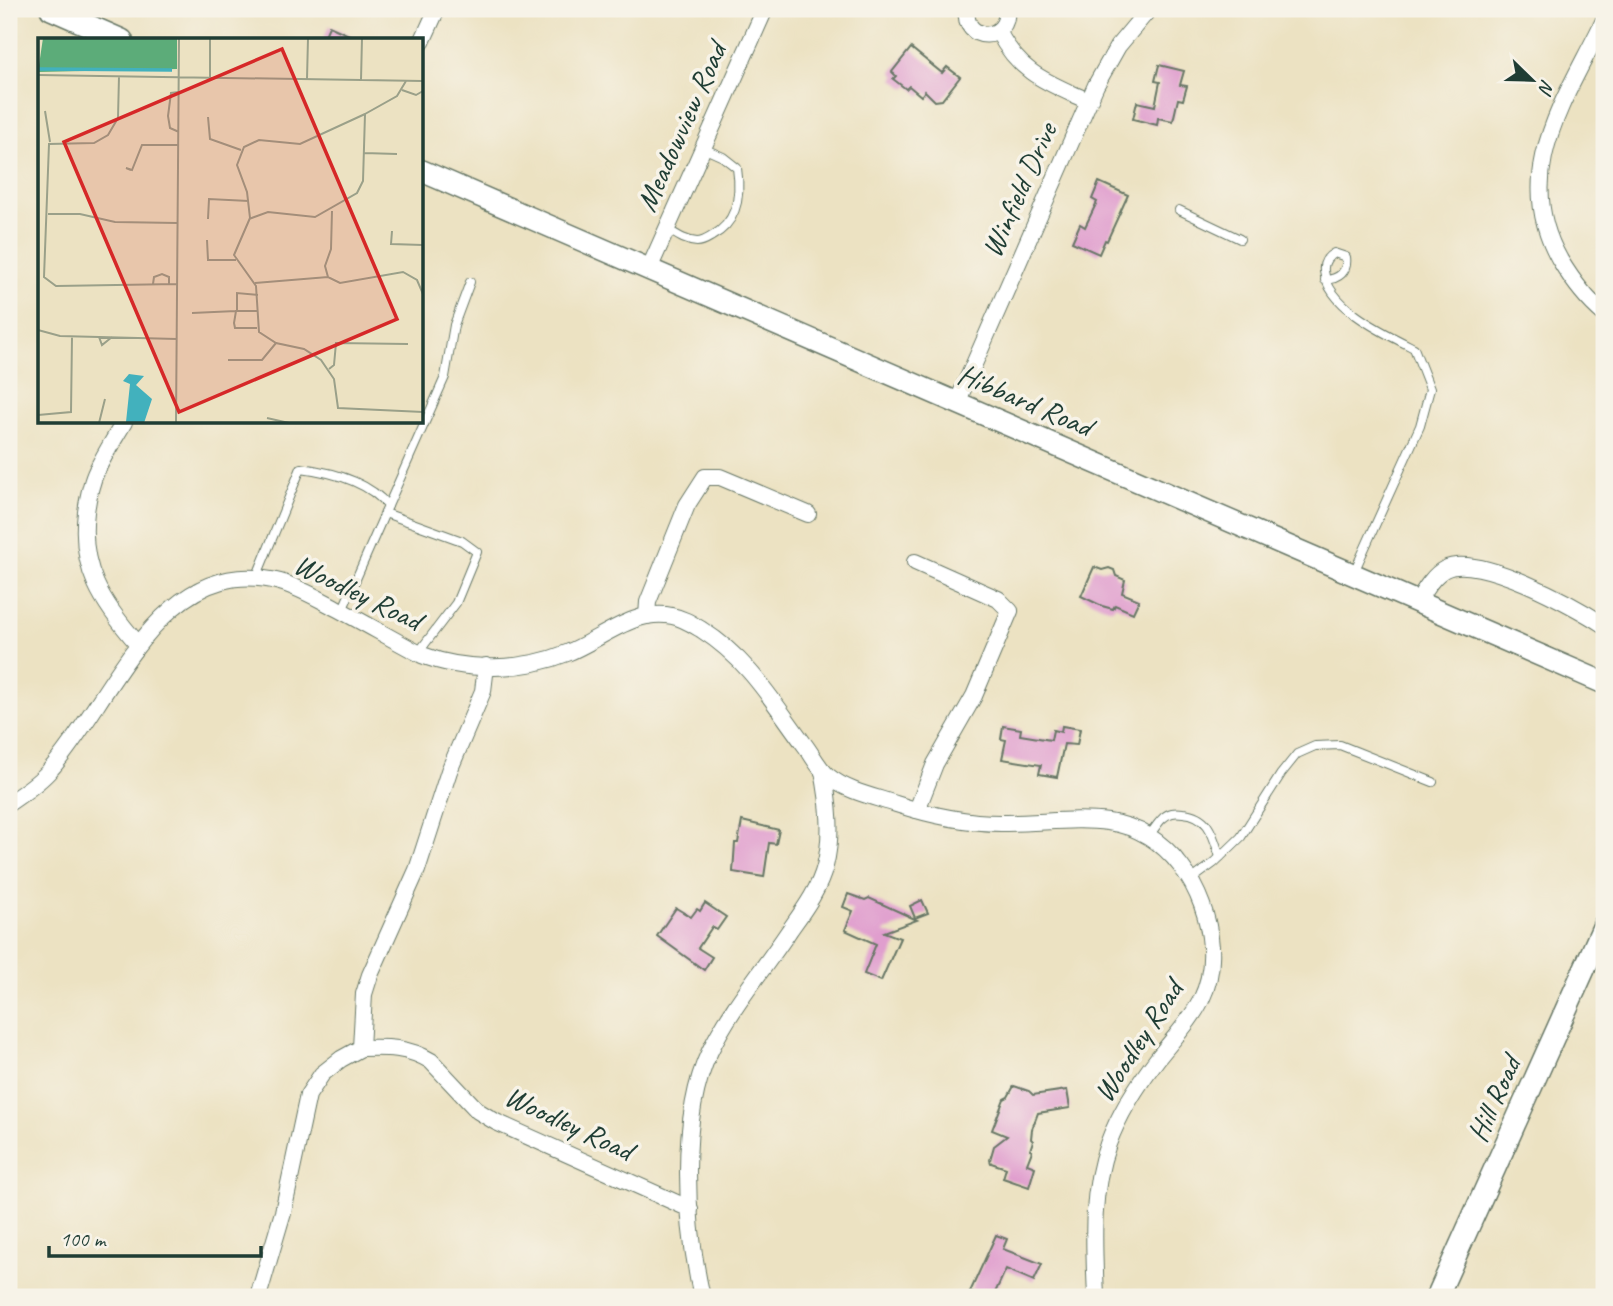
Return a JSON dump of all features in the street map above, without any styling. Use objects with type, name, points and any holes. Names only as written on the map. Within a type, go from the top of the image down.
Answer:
[{"type":"street","points":[[51,9],[117,38]]},
{"type":"street","points":[[424,38],[437,9]]},
{"type":"street","name":"Meadowview Road","points":[[649,269],[765,9]]},
{"type":"street","points":[[967,9],[966,18],[972,30],[985,35],[998,31],[1006,21],[1006,9]]},
{"type":"street","name":"Winfield Drive","points":[[957,403],[1088,101],[1118,46],[1149,9]]},
{"type":"street","points":[[1604,20],[1550,131],[1543,153],[1540,182],[1544,218],[1557,254],[1584,294],[1604,314]]},
{"type":"street","points":[[998,31],[1022,66],[1049,83],[1088,101]]},
{"type":"street","name":"Hibbard Road","points":[[424,172],[1604,683]]},
{"type":"street","points":[[123,424],[96,472],[88,499],[83,535],[86,560],[96,586],[114,617],[138,644]]},
{"type":"street","points":[[647,616],[648,602],[687,505],[705,477],[720,477],[808,514]]},
{"type":"street","points":[[915,562],[998,599],[1010,611],[974,696],[935,764],[916,810]]},
{"type":"street","points":[[1417,602],[1442,570],[1455,566],[1523,582],[1557,597],[1604,625]]},
{"type":"street","name":"Woodley Road","points":[[9,803],[32,787],[59,760],[138,644],[160,620],[196,593],[231,579],[256,578],[300,589],[439,662],[486,666],[537,662],[564,654],[623,624],[647,616],[659,614],[690,623],[740,659],[830,778],[916,810],[967,821],[1110,822],[1126,826],[1148,837],[1179,862],[1191,880],[1208,923],[1211,965],[1209,979],[1200,1006],[1144,1078],[1107,1146],[1096,1206],[1094,1253],[1097,1297]]},
{"type":"street","points":[[258,1297],[283,1212],[308,1095],[322,1074],[361,1048],[364,994],[370,975],[417,870],[449,771],[483,691],[486,666]]},
{"type":"street","name":"Woodley Road","points":[[702,1297],[690,1209],[688,1135],[692,1110],[706,1060],[718,1036],[810,899],[824,868],[829,823],[828,796],[823,771]]},
{"type":"street","name":"Hill Road","points":[[1437,1297],[1604,925]]},
{"type":"street","name":"Woodley Road","points":[[361,1048],[391,1047],[422,1055],[431,1061],[478,1111],[496,1122],[690,1209]]},
{"type":"lane","points":[[667,229],[683,239],[701,242],[721,231],[736,211],[739,184],[737,168],[703,147]]},
{"type":"lane","points":[[1179,210],[1240,239]]},
{"type":"lane","points":[[1325,280],[1326,285],[1348,309],[1381,331],[1414,348],[1430,389],[1420,426],[1353,574]]},
{"type":"lane","points":[[342,611],[445,377],[454,325],[470,282]]},
{"type":"lane","points":[[256,578],[301,468],[332,472],[380,496],[386,510],[462,541],[477,552],[456,603],[418,653]]},
{"type":"lane","points":[[1191,880],[1241,837],[1297,754],[1315,746],[1340,745],[1433,782]]},
{"type":"lane","points":[[1148,837],[1163,818],[1173,812],[1195,814],[1212,833],[1220,857]]},
{"type":"building","points":[[329,26],[356,38],[324,38]]},
{"type":"building","points":[[911,48],[942,73],[947,67],[960,77],[942,100],[935,101],[925,91],[921,96],[909,86],[906,89],[893,79],[896,76],[892,72]]},
{"type":"building","points":[[1159,65],[1184,71],[1180,85],[1187,86],[1183,100],[1178,99],[1173,121],[1158,118],[1157,125],[1133,119],[1137,102],[1155,106],[1160,82],[1155,81]]},
{"type":"building","points":[[1099,182],[1128,195],[1099,254],[1072,242],[1080,224],[1085,227],[1097,202],[1092,199]]},
{"type":"building","points":[[1094,567],[1114,570],[1116,576],[1125,580],[1122,593],[1139,600],[1133,613],[1115,605],[1113,609],[1102,606],[1081,596]]},
{"type":"building","points":[[1003,726],[1021,729],[1020,735],[1051,740],[1053,730],[1061,732],[1062,726],[1080,729],[1077,745],[1064,744],[1057,777],[1039,774],[1041,765],[1002,759],[1006,740],[1001,739]]},
{"type":"building","points":[[742,821],[779,830],[776,844],[769,843],[764,877],[733,872],[735,843],[738,843]]},
{"type":"building","points":[[848,894],[865,900],[869,898],[917,920],[884,932],[900,938],[881,981],[864,974],[876,944],[845,930],[853,911],[843,907]]},
{"type":"building","points":[[922,900],[928,913],[915,918],[910,906]]},
{"type":"building","points":[[705,903],[726,917],[717,930],[712,927],[698,948],[712,957],[704,970],[657,936],[676,908],[691,917],[697,909],[700,911]]},
{"type":"building","points":[[1014,1086],[1033,1095],[1067,1090],[1070,1108],[1038,1113],[1032,1129],[1032,1151],[1027,1164],[1035,1167],[1029,1187],[1003,1178],[1006,1168],[991,1163],[990,1160],[994,1146],[1007,1136],[992,1130],[1004,1099]]},
{"type":"building","points":[[996,1235],[1007,1239],[1003,1249],[1042,1264],[1034,1281],[1006,1269],[993,1297],[972,1297],[974,1294],[970,1292]]}]
